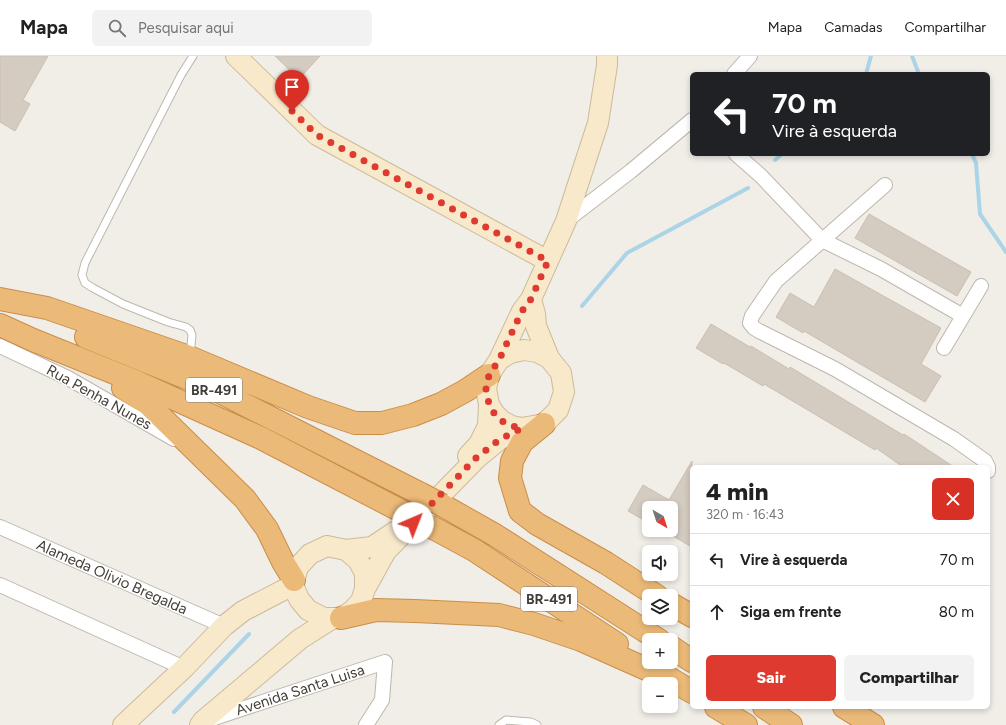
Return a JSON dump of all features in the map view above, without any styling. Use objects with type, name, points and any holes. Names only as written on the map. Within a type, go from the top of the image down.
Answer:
[{"type":"highway","points":[[0,300],[47,308],[190,357],[308,408],[355,423],[382,423],[413,415],[441,404],[465,391],[494,368]]},
{"type":"highway","name":"BR-491","points":[[0,300],[214,390],[421,494],[495,535],[648,633]]},
{"type":"highway","name":"BR-491","points":[[0,325],[137,382],[261,438],[414,518],[474,550],[666,677]]},
{"type":"highway","points":[[34,340],[110,380],[146,402],[245,499],[267,529],[293,583]]},
{"type":"highway","points":[[544,424],[522,442],[512,462],[510,478],[520,511],[537,524],[606,563],[646,589]]},
{"type":"highway","points":[[678,608],[690,615]]},
{"type":"highway","points":[[337,618],[376,610],[499,615],[534,624],[581,640],[664,677]]},
{"type":"highway","points":[[678,652],[690,660]]},
{"type":"highway","name":"BR-491","points":[[678,684],[690,691]]},
{"type":"highway","points":[[719,709],[746,725]]},
{"type":"highway","points":[[767,709],[791,725]]},
{"type":"main road","points":[[236,56],[317,135],[548,261]]},
{"type":"main road","points":[[337,618],[324,618],[308,610],[299,599],[293,583],[298,567],[310,554],[328,546],[346,550],[372,547],[395,531],[479,444],[488,426],[489,404],[486,389],[494,368],[522,311],[531,299],[566,221],[598,123],[607,56]]},
{"type":"main road","points":[[198,724],[300,639],[352,611],[361,601],[366,588],[386,551],[476,458],[499,440],[522,428],[544,424],[558,410],[564,392],[561,373],[549,358],[536,326],[535,314],[531,299]]},
{"type":"main road","points":[[494,368],[510,353],[524,350],[537,352],[549,358]]},
{"type":"main road","points":[[489,404],[494,413],[502,421],[512,426],[522,428]]},
{"type":"main road","points":[[346,550],[358,560],[365,573],[366,588]]},
{"type":"main road","points":[[123,725],[184,668],[224,626],[242,611],[293,583]]},
{"type":"street","points":[[736,72],[750,56]]},
{"type":"street","points":[[566,221],[631,171],[690,122]]},
{"type":"street","points":[[738,156],[761,176],[822,240],[881,269],[963,316]]},
{"type":"street","points":[[885,185],[776,281],[752,316],[750,323],[754,328],[834,369],[954,439],[985,461],[987,465]]},
{"type":"street","points":[[944,348],[980,286]]},
{"type":"street","name":"Rua Penha Nunes","points":[[0,346],[68,378],[196,451]]},
{"type":"street","name":"Alameda Olivio Bregalda","points":[[0,527],[224,626]]},
{"type":"street","points":[[0,585],[184,668]]},
{"type":"street","name":"Avenida Santa Luisa","points":[[198,724],[385,662],[382,700],[366,725]]},
{"type":"lane","points":[[190,357],[192,336],[190,330],[186,327],[168,322],[123,304],[85,283],[82,275],[88,256],[181,75],[193,56]]},
{"type":"lane","points":[[499,725],[506,720],[531,722],[537,725]]},
{"type":"building","points":[[0,56],[48,56],[23,100],[30,104],[15,131],[0,122]]},
{"type":"building","points":[[275,56],[320,56],[299,79]]},
{"type":"building","points":[[869,214],[971,272],[957,296],[855,238]]},
{"type":"building","points":[[835,269],[941,328],[921,364],[941,376],[925,402],[804,331],[803,333],[776,317],[790,293],[814,307]]},
{"type":"building","points":[[711,324],[789,369],[790,367],[903,435],[904,434],[951,465],[900,465],[876,448],[875,450],[764,384],[763,386],[696,348]]},
{"type":"building","points":[[692,461],[692,465],[690,465],[690,546],[674,537],[678,537],[678,501],[642,501],[642,519],[628,511],[643,485],[669,500]]},
{"type":"waterway","points":[[867,72],[871,56]]},
{"type":"waterway","points":[[912,56],[918,72]]},
{"type":"waterway","points":[[775,160],[780,156]]},
{"type":"waterway","points":[[973,156],[976,163],[980,214],[1006,252]]},
{"type":"waterway","points":[[582,306],[627,253],[748,188]]},
{"type":"waterway","points":[[174,712],[249,634]]},
{"type":"route","points":[[292,111],[317,135],[548,261],[531,299],[522,311],[499,360],[489,375],[486,389],[489,404],[494,413],[502,421],[512,426],[522,428],[499,440],[476,458],[413,523]]}]
